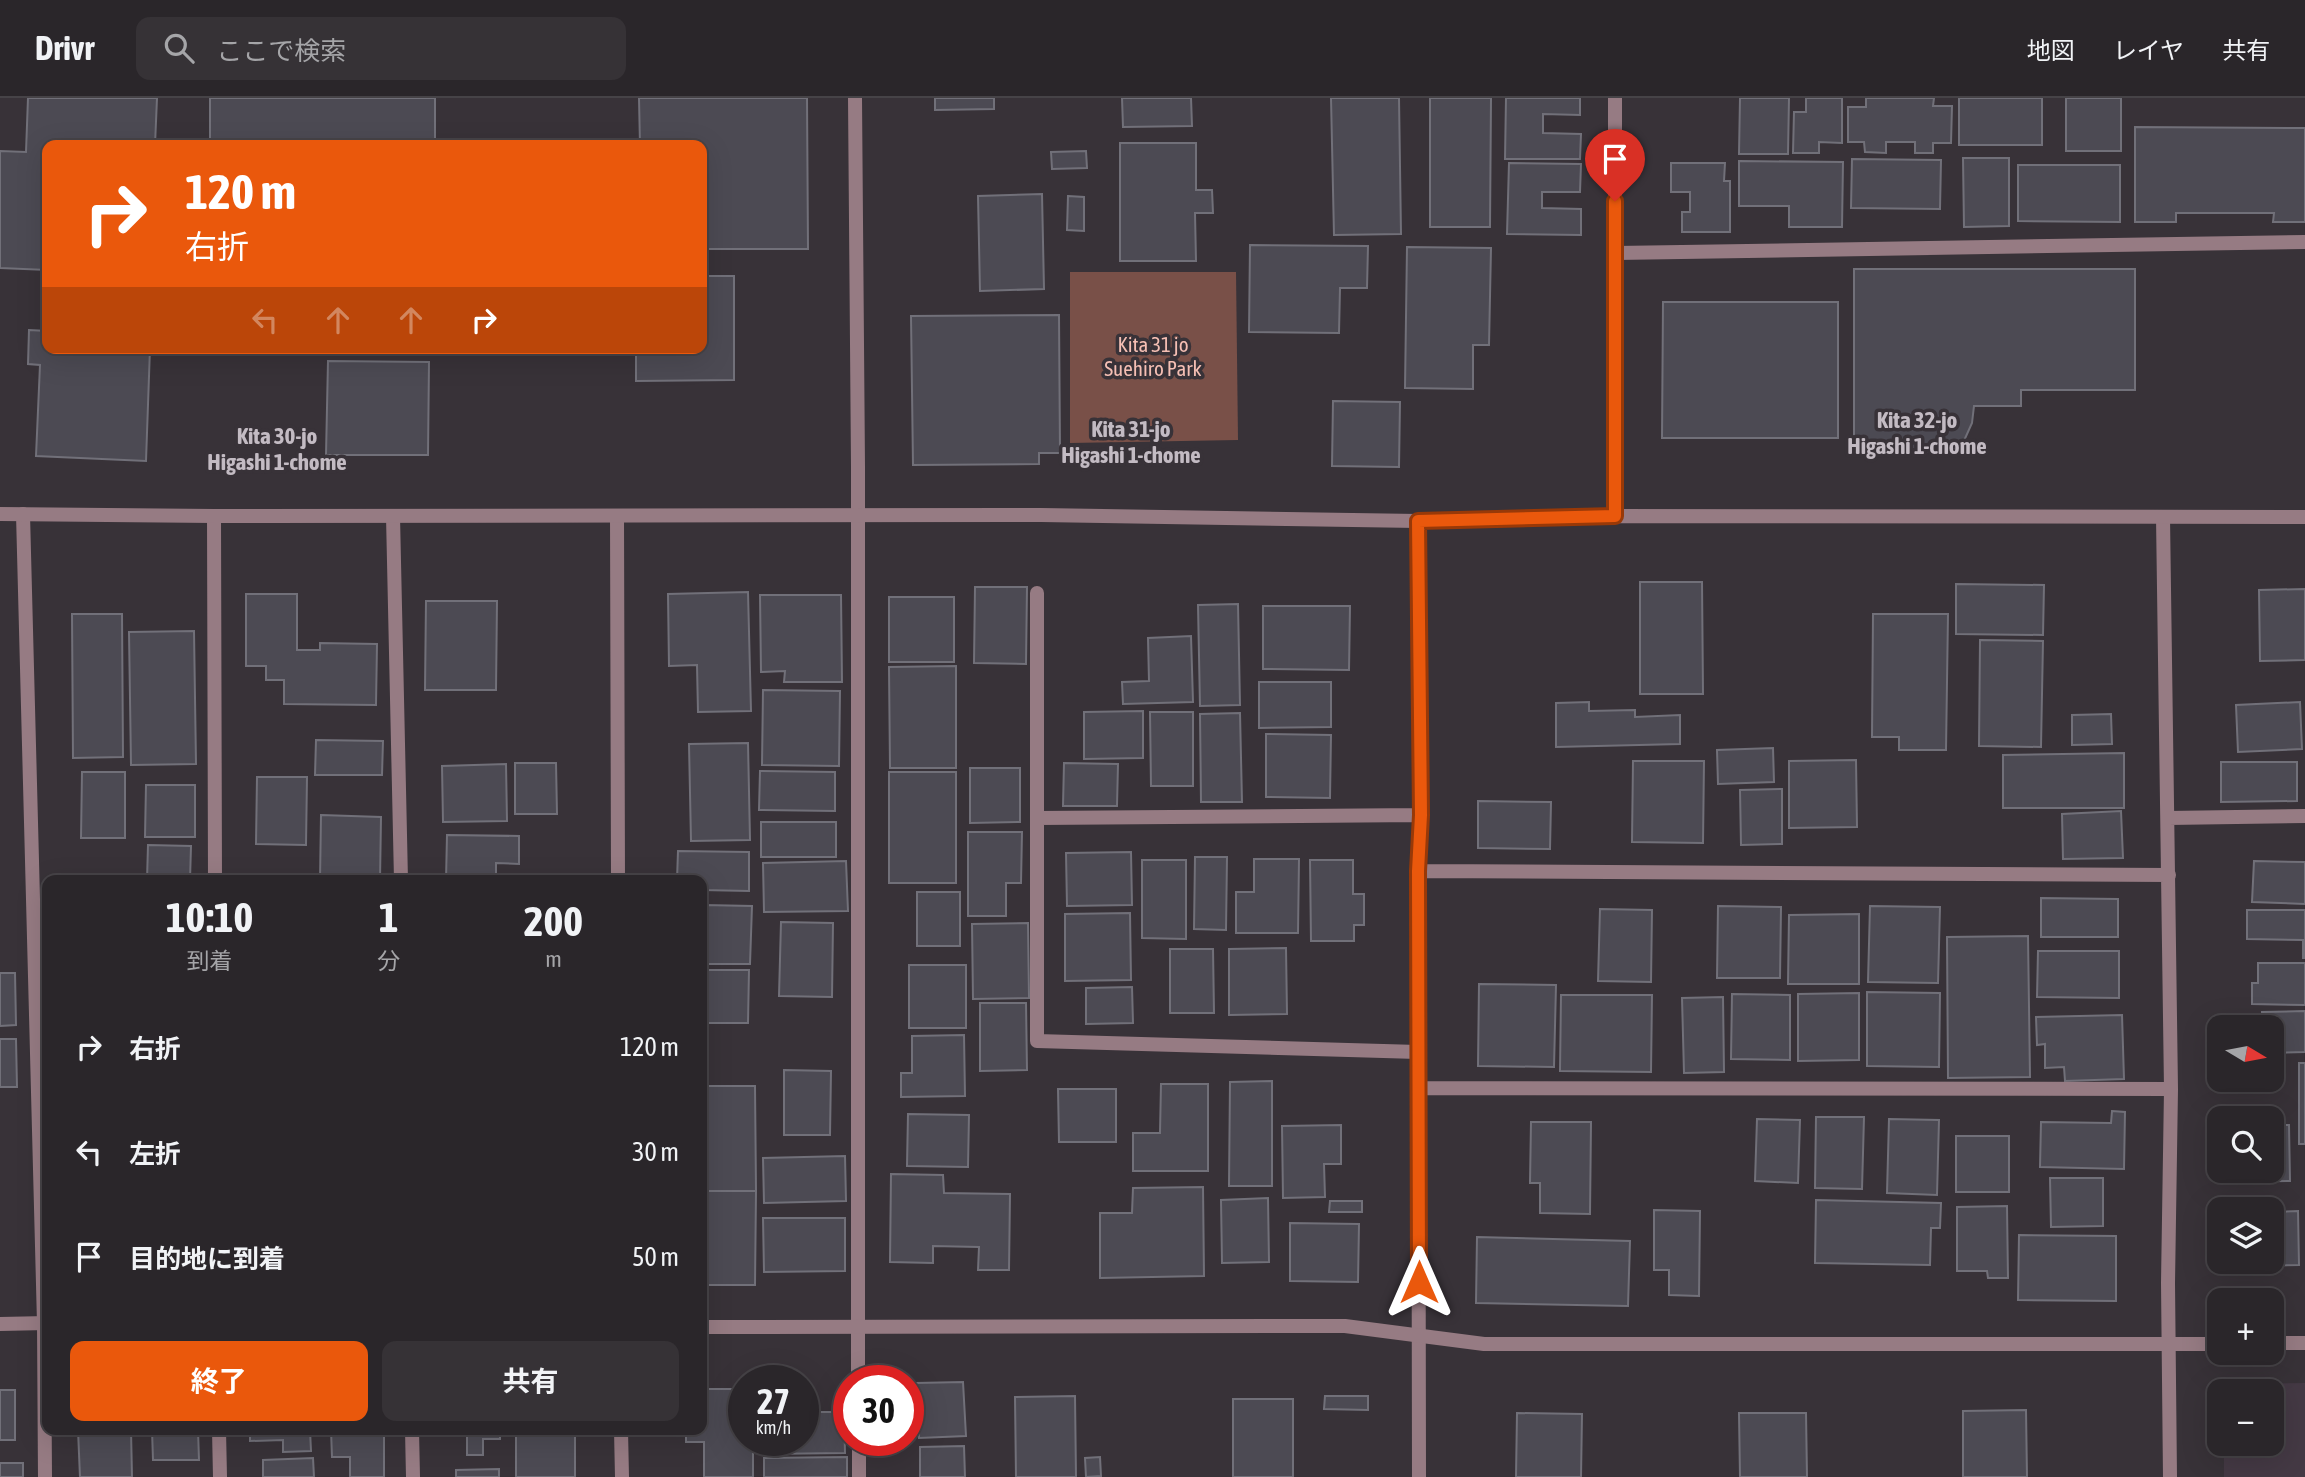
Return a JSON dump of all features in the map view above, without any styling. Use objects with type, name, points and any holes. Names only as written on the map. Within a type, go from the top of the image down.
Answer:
[{"type":"street","points":[[855,98],[858,1365]]},
{"type":"street","points":[[1615,98],[1615,516]]},
{"type":"street","points":[[1616,253],[2305,242]]},
{"type":"street","points":[[0,514],[1041,515],[1418,521],[1615,516],[2305,517]]},
{"type":"street","points":[[23,514],[42,1182]]},
{"type":"street","points":[[215,516],[215,875]]},
{"type":"street","points":[[393,516],[401,875]]},
{"type":"street","points":[[617,516],[618,875]]},
{"type":"street","points":[[2164,517],[2171,1089],[2170,1477]]},
{"type":"street","points":[[1418,521],[1421,815],[1418,871],[1419,1477]]},
{"type":"street","points":[[1037,593],[1037,1041],[1418,1052]]},
{"type":"street","points":[[1038,818],[1421,815]]},
{"type":"street","points":[[2168,818],[2305,816]]},
{"type":"street","points":[[1418,871],[2169,875]]},
{"type":"street","points":[[1418,1088],[2171,1089]]},
{"type":"street","points":[[0,1324],[42,1323]]},
{"type":"street","points":[[707,1327],[1345,1326],[1484,1344],[2207,1344]]},
{"type":"street","points":[[2284,1343],[2305,1343]]},
{"type":"street","points":[[45,1435],[45,1477]]},
{"type":"street","points":[[219,1435],[220,1477]]},
{"type":"street","points":[[412,1435],[413,1477]]},
{"type":"street","points":[[621,1435],[622,1477]]},
{"type":"street","points":[[859,1456],[859,1477]]},
{"type":"shaded area","points":[[2284,1383],[2305,1383],[2305,1477],[2224,1477],[2224,1456],[2284,1456]]},
{"type":"green space","name":"Kita 31 jo Suehiro Park","points":[[1070,272],[1236,272],[1238,440],[1070,443]]},
{"type":"building","points":[[28,98],[157,98],[155,140],[42,140],[42,270],[0,268],[0,151],[26,152]]},
{"type":"building","points":[[210,98],[435,98],[435,140],[210,140]]},
{"type":"building","points":[[639,98],[807,98],[808,249],[707,249],[707,140],[640,140]]},
{"type":"building","points":[[935,98],[994,98],[994,109],[935,110]]},
{"type":"building","points":[[1122,98],[1191,98],[1192,126],[1123,127]]},
{"type":"building","points":[[1331,98],[1399,98],[1401,234],[1334,235]]},
{"type":"building","points":[[1430,98],[1491,98],[1490,227],[1430,227]]},
{"type":"building","points":[[1506,98],[1580,98],[1580,115],[1543,114],[1543,133],[1581,134],[1580,159],[1505,159]]},
{"type":"building","points":[[1740,98],[1789,98],[1788,154],[1739,154]]},
{"type":"building","points":[[1806,98],[1842,98],[1842,143],[1819,142],[1819,153],[1793,153],[1794,112],[1806,112]]},
{"type":"building","points":[[1866,98],[1934,98],[1933,106],[1952,106],[1951,143],[1933,143],[1933,153],[1915,153],[1915,142],[1886,142],[1886,153],[1865,152],[1864,142],[1848,142],[1848,107],[1866,107]]},
{"type":"building","points":[[1959,98],[2042,98],[2042,145],[1959,145]]},
{"type":"building","points":[[2066,98],[2121,98],[2121,151],[2066,151]]},
{"type":"building","points":[[2135,127],[2305,128],[2305,222],[2273,222],[2274,213],[2176,213],[2176,222],[2135,222]]},
{"type":"building","points":[[1120,143],[1196,143],[1196,190],[1212,190],[1213,213],[1195,213],[1196,261],[1120,261]]},
{"type":"building","points":[[1086,151],[1087,168],[1052,169],[1051,152]]},
{"type":"building","points":[[1963,158],[2009,158],[2009,226],[1964,227]]},
{"type":"building","points":[[1852,159],[1941,160],[1940,209],[1851,208]]},
{"type":"building","points":[[1739,161],[1843,162],[1842,227],[1789,227],[1789,206],[1739,206]]},
{"type":"building","points":[[1509,163],[1581,164],[1580,192],[1542,192],[1542,208],[1581,209],[1581,235],[1507,234]]},
{"type":"building","points":[[1671,163],[1725,163],[1724,181],[1730,181],[1730,232],[1682,232],[1682,212],[1690,212],[1690,192],[1671,192]]},
{"type":"building","points":[[2018,165],[2120,165],[2120,222],[2018,221]]},
{"type":"building","points":[[1042,194],[1044,289],[980,291],[978,196]]},
{"type":"building","points":[[1068,196],[1084,197],[1084,231],[1067,230]]},
{"type":"building","points":[[1250,245],[1368,246],[1367,288],[1340,288],[1339,333],[1249,332]]},
{"type":"building","points":[[1407,247],[1491,248],[1489,345],[1473,345],[1473,389],[1405,388]]},
{"type":"building","points":[[1854,269],[2135,269],[2135,390],[2021,390],[2021,406],[1974,406],[1972,423],[1963,443],[1950,452],[1854,452]]},
{"type":"building","points":[[707,276],[734,276],[734,380],[636,381],[636,354],[707,354]]},
{"type":"building","points":[[1663,302],[1838,302],[1838,438],[1662,438]]},
{"type":"building","points":[[1059,315],[1060,453],[1039,453],[1039,464],[913,465],[911,316]]},
{"type":"building","points":[[29,330],[42,331],[42,354],[150,354],[146,461],[36,456],[40,365],[28,364]]},
{"type":"building","points":[[328,361],[429,362],[428,455],[326,455]]},
{"type":"building","points":[[1333,401],[1400,402],[1399,467],[1332,466]]},
{"type":"building","points":[[1640,582],[1702,582],[1703,694],[1640,694]]},
{"type":"building","points":[[1956,584],[2044,585],[2043,635],[1956,634]]},
{"type":"building","points":[[975,587],[1027,587],[1026,664],[974,663]]},
{"type":"building","points":[[2305,589],[2305,660],[2260,661],[2259,590]]},
{"type":"building","points":[[748,592],[751,711],[698,712],[697,665],[669,666],[668,594]]},
{"type":"building","points":[[246,594],[297,594],[297,650],[320,650],[320,643],[377,644],[376,705],[284,704],[284,680],[266,680],[266,666],[246,666]]},
{"type":"building","points":[[760,595],[841,595],[842,682],[784,682],[785,671],[761,672]]},
{"type":"building","points":[[889,597],[954,597],[954,662],[889,662]]},
{"type":"building","points":[[426,601],[497,601],[496,690],[425,690]]},
{"type":"building","points":[[1238,604],[1240,705],[1200,706],[1198,605]]},
{"type":"building","points":[[1263,606],[1350,606],[1349,670],[1263,669]]},
{"type":"building","points":[[72,614],[122,614],[123,757],[73,758]]},
{"type":"building","points":[[1873,614],[1948,614],[1946,750],[1899,750],[1899,737],[1872,737]]},
{"type":"building","points":[[194,631],[196,764],[131,765],[129,632]]},
{"type":"building","points":[[1191,636],[1193,702],[1123,704],[1122,682],[1149,681],[1148,638]]},
{"type":"building","points":[[1980,640],[2043,641],[2041,747],[1979,746]]},
{"type":"building","points":[[956,666],[956,768],[890,768],[889,667]]},
{"type":"building","points":[[1259,682],[1331,682],[1331,727],[1259,728]]},
{"type":"building","points":[[763,690],[840,691],[839,766],[762,765]]},
{"type":"building","points":[[1589,702],[1589,711],[1635,710],[1635,717],[1680,715],[1680,744],[1556,747],[1556,703]]},
{"type":"building","points":[[2300,702],[2302,749],[2238,752],[2236,705]]},
{"type":"building","points":[[1143,711],[1143,758],[1084,759],[1084,712]]},
{"type":"building","points":[[1150,712],[1193,712],[1193,786],[1151,786]]},
{"type":"building","points":[[1240,713],[1242,802],[1201,802],[1200,714]]},
{"type":"building","points":[[2111,714],[2112,744],[2072,745],[2072,715]]},
{"type":"building","points":[[1266,734],[1331,735],[1330,798],[1266,797]]},
{"type":"building","points":[[316,740],[383,741],[382,775],[315,775]]},
{"type":"building","points":[[748,743],[750,840],[691,841],[689,744]]},
{"type":"building","points":[[1773,748],[1774,782],[1718,784],[1717,750]]},
{"type":"building","points":[[2124,753],[2124,808],[2003,808],[2003,755]]},
{"type":"building","points":[[1856,760],[1857,827],[1789,828],[1789,761]]},
{"type":"building","points":[[1633,761],[1704,761],[1703,843],[1632,842]]},
{"type":"building","points":[[2221,762],[2297,762],[2297,801],[2221,802]]},
{"type":"building","points":[[515,763],[556,763],[557,814],[515,814]]},
{"type":"building","points":[[1064,763],[1118,764],[1117,806],[1063,806]]},
{"type":"building","points":[[506,764],[507,821],[443,822],[442,766]]},
{"type":"building","points":[[970,768],[1020,768],[1020,822],[970,823]]},
{"type":"building","points":[[760,771],[835,772],[835,811],[759,810]]},
{"type":"building","points":[[82,772],[125,772],[125,838],[81,838]]},
{"type":"building","points":[[889,772],[956,772],[956,883],[889,883]]},
{"type":"building","points":[[257,777],[307,777],[306,845],[256,844]]},
{"type":"building","points":[[146,785],[195,785],[195,837],[145,837]]},
{"type":"building","points":[[1782,789],[1782,844],[1741,845],[1740,790]]},
{"type":"building","points":[[1478,801],[1551,802],[1550,849],[1478,848]]},
{"type":"building","points":[[2121,811],[2123,858],[2063,859],[2062,814]]},
{"type":"building","points":[[321,815],[381,817],[380,875],[320,875]]},
{"type":"building","points":[[761,822],[836,822],[836,857],[761,857]]},
{"type":"building","points":[[968,832],[1022,832],[1021,883],[1006,883],[1006,916],[968,916]]},
{"type":"building","points":[[447,835],[519,836],[519,864],[496,863],[496,875],[446,875]]},
{"type":"building","points":[[148,845],[191,846],[190,875],[147,875]]},
{"type":"building","points":[[678,851],[749,852],[749,891],[707,890],[707,875],[677,875]]},
{"type":"building","points":[[1131,852],[1132,905],[1067,906],[1066,853]]},
{"type":"building","points":[[1195,857],[1227,857],[1226,930],[1194,929]]},
{"type":"building","points":[[1254,859],[1299,859],[1298,933],[1236,933],[1236,892],[1254,892]]},
{"type":"building","points":[[1142,860],[1186,860],[1186,939],[1142,938]]},
{"type":"building","points":[[1310,860],[1353,860],[1353,894],[1364,894],[1364,925],[1354,925],[1354,941],[1311,941]]},
{"type":"building","points":[[846,861],[848,911],[764,912],[763,863]]},
{"type":"building","points":[[2254,861],[2305,862],[2305,904],[2252,902]]},
{"type":"building","points":[[917,892],[960,892],[960,946],[917,946]]},
{"type":"building","points":[[2041,898],[2118,899],[2118,937],[2041,937]]},
{"type":"building","points":[[707,905],[752,906],[750,964],[707,964]]},
{"type":"building","points":[[1718,906],[1781,907],[1780,978],[1717,978]]},
{"type":"building","points":[[1870,906],[1940,907],[1938,983],[1868,982]]},
{"type":"building","points":[[1600,909],[1652,910],[1651,982],[1598,981]]},
{"type":"building","points":[[2247,910],[2305,910],[2305,958],[2303,940],[2247,939]]},
{"type":"building","points":[[1130,913],[1131,980],[1065,981],[1065,914]]},
{"type":"building","points":[[1859,914],[1859,984],[1788,984],[1789,915]]},
{"type":"building","points":[[781,922],[833,923],[832,997],[779,996]]},
{"type":"building","points":[[1028,923],[1029,998],[973,999],[972,924]]},
{"type":"building","points":[[2028,936],[2030,1077],[1948,1078],[1947,937]]},
{"type":"building","points":[[1286,948],[1287,1014],[1229,1015],[1229,949]]},
{"type":"building","points":[[1170,949],[1213,949],[1214,1013],[1170,1013]]},
{"type":"building","points":[[2038,951],[2119,951],[2119,998],[2037,997]]},
{"type":"building","points":[[2258,963],[2305,963],[2305,1005],[2252,1004],[2252,983],[2258,983]]},
{"type":"building","points":[[909,965],[966,965],[966,1028],[909,1028]]},
{"type":"building","points":[[707,970],[749,970],[748,1023],[707,1023]]},
{"type":"building","points":[[0,973],[15,973],[16,1025],[0,1026]]},
{"type":"building","points":[[1479,984],[1556,985],[1554,1067],[1478,1066]]},
{"type":"building","points":[[1132,987],[1133,1023],[1086,1024],[1086,988]]},
{"type":"building","points":[[1867,992],[1940,993],[1939,1067],[1867,1066]]},
{"type":"building","points":[[1859,993],[1859,1060],[1798,1061],[1798,994]]},
{"type":"building","points":[[1732,994],[1790,995],[1790,1060],[1731,1059]]},
{"type":"building","points":[[1561,995],[1652,995],[1651,1072],[1560,1071]]},
{"type":"building","points":[[1723,997],[1724,1072],[1684,1073],[1682,998]]},
{"type":"building","points":[[980,1003],[1026,1003],[1027,1070],[980,1071]]},
{"type":"building","points":[[2305,1011],[2305,1052],[2284,1053],[2284,1015],[2262,1015],[2262,1012]]},
{"type":"building","points":[[2122,1015],[2124,1079],[2065,1081],[2064,1067],[2045,1068],[2045,1044],[2037,1045],[2036,1017]]},
{"type":"building","points":[[964,1035],[965,1096],[901,1097],[901,1073],[912,1073],[912,1036]]},
{"type":"building","points":[[0,1039],[16,1039],[17,1087],[0,1087]]},
{"type":"building","points":[[2299,1063],[2305,1063],[2305,1144],[2299,1144]]},
{"type":"building","points":[[784,1070],[831,1071],[830,1135],[784,1135]]},
{"type":"building","points":[[1272,1081],[1272,1186],[1229,1186],[1230,1082]]},
{"type":"building","points":[[1161,1084],[1208,1084],[1208,1171],[1133,1171],[1133,1133],[1160,1133]]},
{"type":"building","points":[[707,1086],[755,1086],[756,1191],[707,1191]]},
{"type":"building","points":[[1058,1089],[1116,1089],[1116,1142],[1059,1142]]},
{"type":"building","points":[[2112,1111],[2125,1112],[2124,1169],[2040,1167],[2041,1122],[2111,1123]]},
{"type":"building","points":[[908,1114],[969,1115],[968,1167],[907,1166]]},
{"type":"building","points":[[1816,1117],[1864,1117],[1862,1189],[1815,1188]]},
{"type":"building","points":[[1757,1119],[1800,1120],[1798,1183],[1755,1181]]},
{"type":"building","points":[[1889,1119],[1939,1120],[1937,1195],[1887,1193]]},
{"type":"building","points":[[1531,1122],[1591,1122],[1590,1214],[1540,1213],[1540,1183],[1530,1183]]},
{"type":"building","points":[[1341,1125],[1341,1164],[1324,1164],[1325,1197],[1283,1198],[1282,1126]]},
{"type":"building","points":[[2284,1125],[2289,1125],[2290,1181],[2284,1181]]},
{"type":"building","points":[[1956,1136],[2009,1136],[2009,1192],[1956,1192]]},
{"type":"building","points":[[845,1156],[846,1201],[764,1203],[763,1158]]},
{"type":"building","points":[[891,1174],[943,1175],[944,1193],[1010,1194],[1009,1270],[978,1270],[979,1247],[933,1246],[933,1263],[890,1262]]},
{"type":"building","points":[[2050,1178],[2103,1178],[2103,1226],[2051,1227]]},
{"type":"building","points":[[1203,1187],[1204,1276],[1100,1278],[1100,1213],[1132,1213],[1133,1188]]},
{"type":"building","points":[[707,1191],[756,1191],[755,1285],[707,1285]]},
{"type":"building","points":[[1268,1198],[1269,1262],[1222,1263],[1221,1200]]},
{"type":"building","points":[[1816,1200],[1941,1203],[1940,1228],[1931,1228],[1930,1265],[1815,1263]]},
{"type":"building","points":[[1330,1201],[1362,1201],[1362,1212],[1329,1212]]},
{"type":"building","points":[[2007,1206],[2008,1278],[1988,1278],[1987,1271],[1957,1271],[1957,1207]]},
{"type":"building","points":[[1654,1210],[1700,1211],[1699,1296],[1669,1295],[1669,1270],[1654,1270]]},
{"type":"building","points":[[2298,1211],[2299,1265],[2284,1265],[2284,1212]]},
{"type":"building","points":[[763,1218],[845,1218],[845,1271],[764,1272]]},
{"type":"building","points":[[1290,1223],[1359,1224],[1358,1282],[1290,1281]]},
{"type":"building","points":[[2019,1235],[2116,1236],[2116,1301],[2018,1300]]},
{"type":"building","points":[[1477,1237],[1630,1241],[1628,1306],[1476,1303]]},
{"type":"building","points":[[963,1382],[966,1436],[924,1438],[924,1383]]},
{"type":"building","points":[[707,1389],[728,1389],[728,1456],[753,1456],[753,1477],[704,1477],[704,1442],[686,1442],[686,1435],[707,1435]]},
{"type":"building","points":[[0,1390],[15,1390],[15,1440],[0,1440]]},
{"type":"building","points":[[1075,1396],[1076,1477],[1016,1477],[1015,1397]]},
{"type":"building","points":[[1325,1396],[1368,1396],[1368,1410],[1324,1409]]},
{"type":"building","points":[[1233,1399],[1293,1399],[1293,1477],[1233,1477]]},
{"type":"building","points":[[2026,1410],[2027,1477],[1963,1477],[1963,1411]]},
{"type":"building","points":[[819,1412],[833,1412],[833,1453],[819,1453]]},
{"type":"building","points":[[1517,1413],[1582,1414],[1581,1477],[1516,1477]]},
{"type":"building","points":[[1739,1413],[1806,1413],[1807,1477],[1740,1477]]},
{"type":"building","points":[[78,1435],[131,1435],[132,1477],[80,1477]]},
{"type":"building","points":[[152,1435],[198,1435],[199,1460],[153,1460]]},
{"type":"building","points":[[250,1435],[310,1435],[311,1451],[283,1452],[283,1440],[250,1441]]},
{"type":"building","points":[[331,1435],[384,1435],[384,1477],[350,1477],[350,1457],[332,1457]]},
{"type":"building","points":[[467,1435],[500,1435],[500,1439],[483,1439],[483,1455],[467,1455]]},
{"type":"building","points":[[516,1435],[575,1435],[575,1477],[516,1477]]},
{"type":"building","points":[[964,1446],[965,1477],[920,1477],[920,1456],[924,1456],[924,1447]]},
{"type":"building","points":[[847,1457],[847,1477],[764,1477],[764,1458]]},
{"type":"building","points":[[1100,1457],[1101,1476],[1086,1477],[1085,1458]]},
{"type":"building","points":[[313,1458],[314,1477],[263,1477],[263,1460]]},
{"type":"building","points":[[0,1463],[23,1463],[23,1477],[0,1477]]},
{"type":"building","points":[[499,1469],[499,1477],[456,1477],[456,1470]]},
{"type":"district","name":"Kita 32-jo Higashi 1-chome","points":[[1917,433]]},
{"type":"district","name":"Kita 31-jo Higashi 1-chome","points":[[1131,442]]},
{"type":"district","name":"Kita 30-jo Higashi 1-chome","points":[[277,449]]},
{"type":"route","points":[[1419,1282],[1418,871],[1421,815],[1418,521],[1615,516],[1615,201]]}]
